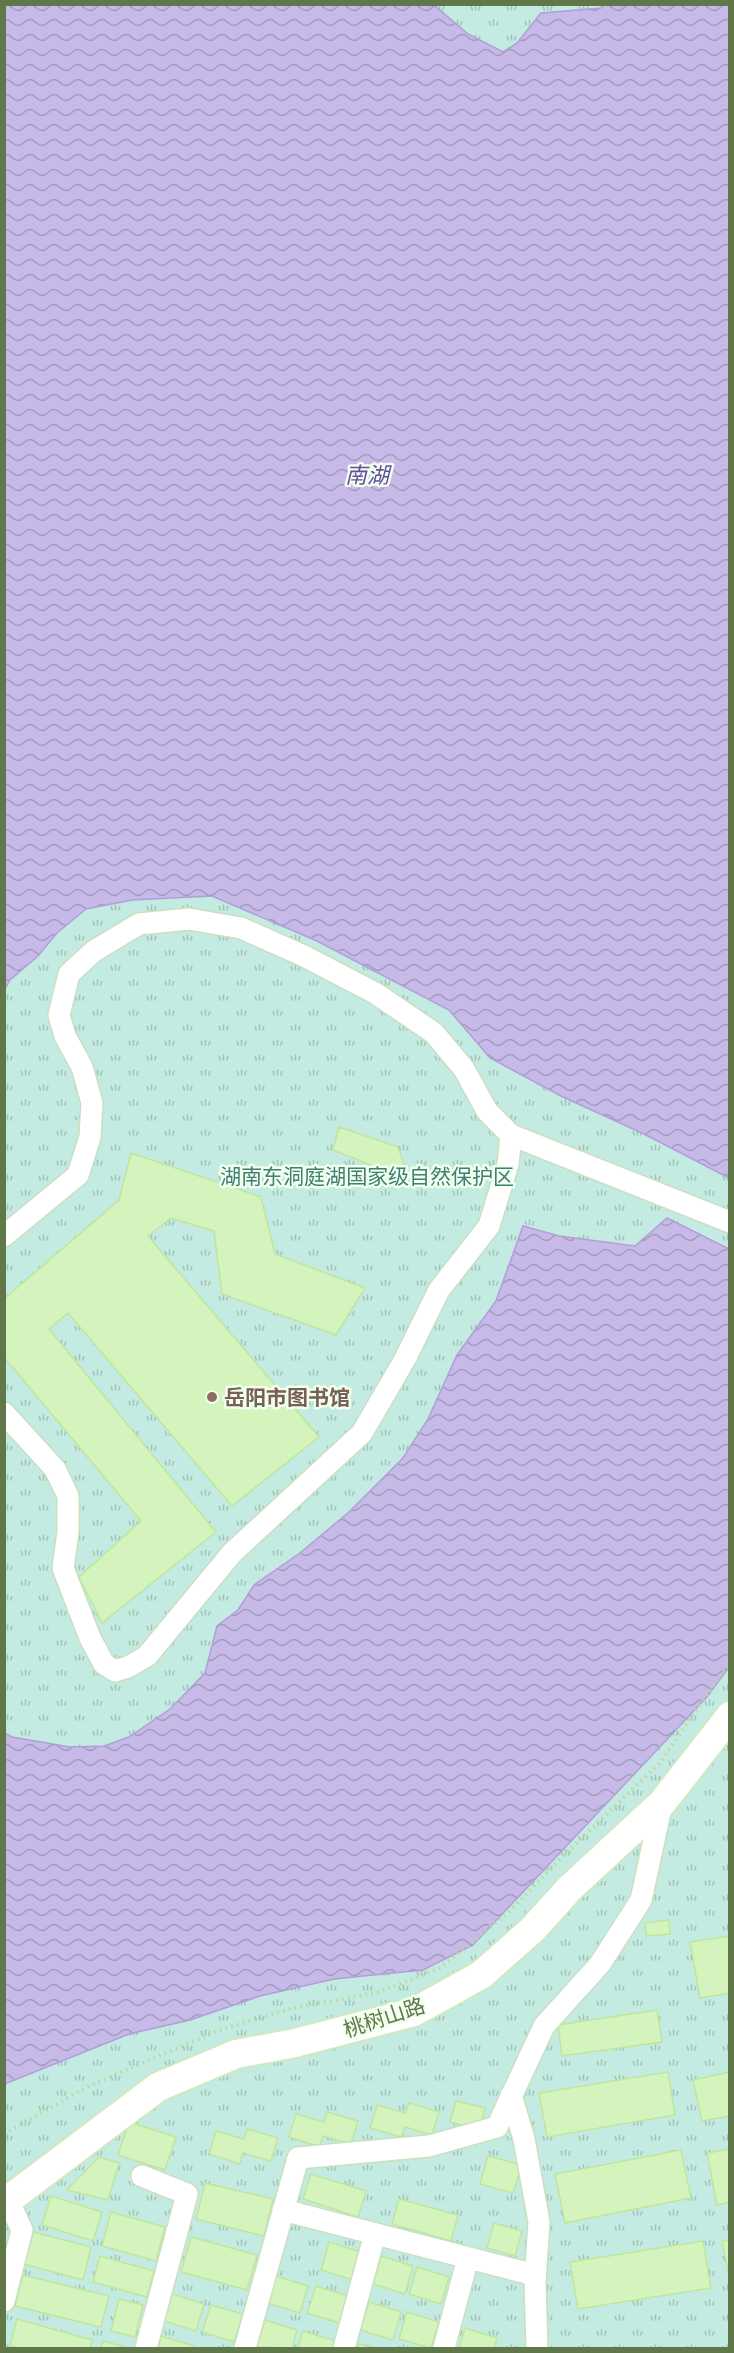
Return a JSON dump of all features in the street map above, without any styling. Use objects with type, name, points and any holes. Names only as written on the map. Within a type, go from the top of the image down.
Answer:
[{"type":"street","points":[[4,1236],[78,1175],[90,1137],[92,1103],[82,1067],[65,1036],[59,1015],[69,974],[94,951],[139,924],[189,919],[241,928],[304,956],[375,993],[434,1033],[464,1070],[488,1111],[511,1135],[729,1222]]},
{"type":"street","points":[[4,1413],[55,1469],[68,1496],[69,1532],[63,1568],[90,1638],[104,1664],[115,1671],[128,1667],[147,1656],[232,1553],[362,1432],[405,1359],[439,1290],[489,1226],[508,1164],[511,1135]]},
{"type":"street","name":"桃树山路","points":[[6,2202],[158,2087],[236,2054],[295,2043],[414,2012],[481,1975],[532,1930],[570,1888],[662,1803],[729,1716]]},
{"type":"street","points":[[245,2349],[298,2158],[429,2146],[497,2127],[544,2026],[600,1964],[641,1900],[662,1803]]},
{"type":"street","points":[[511,2095],[524,2139],[539,2222],[535,2275],[537,2349]]},
{"type":"street","points":[[142,2176],[187,2194],[146,2349]]},
{"type":"street","points":[[4,2301],[22,2230],[6,2202]]},
{"type":"street","points":[[283,2210],[535,2275]]},
{"type":"street","points":[[344,2349],[375,2234]]},
{"type":"street","points":[[444,2349],[468,2258]]},
{"type":"path","points":[[4,2134],[87,2087],[219,2030],[290,2009],[379,1992],[440,1968],[508,1913],[564,1855],[660,1763],[729,1661]]},
{"type":"green space","name":"湖南东洞庭湖国家级自然保护区","points":[[5,5],[729,5],[729,2348],[5,2348]]},
{"type":"water","name":"南湖","points":[[604,4],[729,5],[729,1178],[644,1134],[561,1096],[490,1058],[449,1010],[317,941],[212,896],[132,900],[86,909],[57,933],[38,956],[10,980],[5,989],[5,5],[434,5],[468,34],[503,52],[517,43],[541,13],[601,8]]},
{"type":"water","points":[[667,1218],[729,1249],[730,1666],[706,1698],[473,1945],[423,1970],[334,1979],[260,1996],[190,2020],[129,2034],[5,2084],[5,1733],[12,1737],[70,1747],[104,1746],[129,1737],[170,1709],[205,1673],[217,1626],[238,1610],[254,1585],[300,1553],[349,1512],[403,1458],[428,1419],[457,1355],[496,1301],[523,1226],[559,1236],[635,1246]]},
{"type":"building","points":[[339,1127],[398,1147],[408,1176],[382,1186],[376,1167],[333,1150]]},
{"type":"building","name":"岳阳市图书馆","points":[[131,1153],[261,1197],[275,1254],[365,1288],[336,1335],[222,1294],[214,1231],[171,1218],[148,1236],[319,1437],[232,1506],[68,1313],[49,1329],[216,1532],[102,1623],[79,1577],[141,1521],[4,1357],[4,1299],[119,1200]]},
{"type":"building","points":[[669,1920],[670,1934],[646,1936],[645,1923]]},
{"type":"building","points":[[730,1936],[730,1993],[700,1998],[690,1942]]},
{"type":"building","points":[[657,2010],[662,2042],[562,2056],[558,2025]]},
{"type":"building","points":[[668,2072],[675,2115],[547,2137],[539,2093]]},
{"type":"building","points":[[730,2072],[730,2116],[702,2121],[693,2080]]},
{"type":"building","points":[[456,2101],[485,2108],[480,2130],[450,2122]]},
{"type":"building","points":[[409,2103],[439,2112],[432,2135],[405,2127],[401,2137],[370,2128],[377,2105],[405,2113]]},
{"type":"building","points":[[327,2112],[358,2121],[351,2144],[323,2136],[320,2147],[289,2137],[296,2114],[324,2122]]},
{"type":"building","points":[[129,2122],[176,2137],[165,2170],[118,2155]]},
{"type":"building","points":[[247,2129],[278,2138],[271,2161],[243,2153],[240,2164],[209,2154],[216,2131],[244,2139]]},
{"type":"building","points":[[730,2149],[730,2202],[717,2205],[707,2153]]},
{"type":"building","points":[[681,2150],[691,2198],[565,2223],[555,2174]]},
{"type":"building","points":[[488,2156],[522,2165],[513,2193],[480,2184]]},
{"type":"building","points":[[99,2157],[119,2163],[108,2200],[67,2190]]},
{"type":"building","points":[[311,2174],[366,2191],[358,2217],[303,2199]]},
{"type":"building","points":[[205,2183],[273,2199],[264,2236],[196,2219]]},
{"type":"building","points":[[51,2196],[102,2212],[93,2241],[42,2225]]},
{"type":"building","points":[[399,2199],[458,2215],[451,2241],[392,2224]]},
{"type":"building","points":[[111,2212],[165,2227],[156,2261],[102,2246]]},
{"type":"building","points":[[494,2223],[522,2231],[515,2256],[487,2248]]},
{"type":"building","points":[[33,2232],[91,2247],[83,2280],[24,2264]]},
{"type":"building","points":[[191,2237],[257,2255],[247,2290],[181,2272]]},
{"type":"building","points":[[730,2240],[730,2281],[722,2241]]},
{"type":"building","points":[[703,2241],[711,2288],[578,2309],[570,2262]]},
{"type":"building","points":[[329,2242],[361,2252],[353,2280],[321,2270]]},
{"type":"building","points":[[100,2256],[154,2271],[147,2297],[93,2282]]},
{"type":"building","points":[[381,2256],[413,2266],[405,2294],[373,2284]]},
{"type":"building","points":[[417,2267],[449,2277],[441,2304],[409,2294]]},
{"type":"building","points":[[23,2275],[109,2296],[101,2327],[15,2306]]},
{"type":"building","points":[[276,2276],[308,2286],[300,2313],[268,2303]]},
{"type":"building","points":[[316,2286],[348,2296],[340,2323],[307,2313]]},
{"type":"building","points":[[172,2294],[204,2304],[196,2331],[164,2321]]},
{"type":"building","points":[[119,2299],[143,2305],[135,2337],[111,2331]]},
{"type":"building","points":[[369,2302],[401,2312],[393,2340],[360,2330]]},
{"type":"building","points":[[211,2305],[243,2314],[234,2342],[202,2332]]},
{"type":"building","points":[[407,2312],[439,2322],[431,2348],[399,2339]]},
{"type":"building","points":[[17,2319],[92,2340],[90,2348],[10,2346]]},
{"type":"building","points":[[265,2320],[297,2330],[292,2348],[257,2347]]},
{"type":"building","points":[[465,2328],[497,2338],[494,2348],[459,2348]]},
{"type":"building","points":[[303,2331],[335,2341],[333,2348],[298,2348]]},
{"type":"building","points":[[161,2336],[194,2346],[193,2348],[158,2348]]},
{"type":"building","points":[[103,2341],[128,2348],[101,2348]]},
{"type":"building","points":[[359,2344],[375,2348],[357,2348]]},
{"type":"place","name":"岳阳市图书馆","points":[[212,1397]]}]
